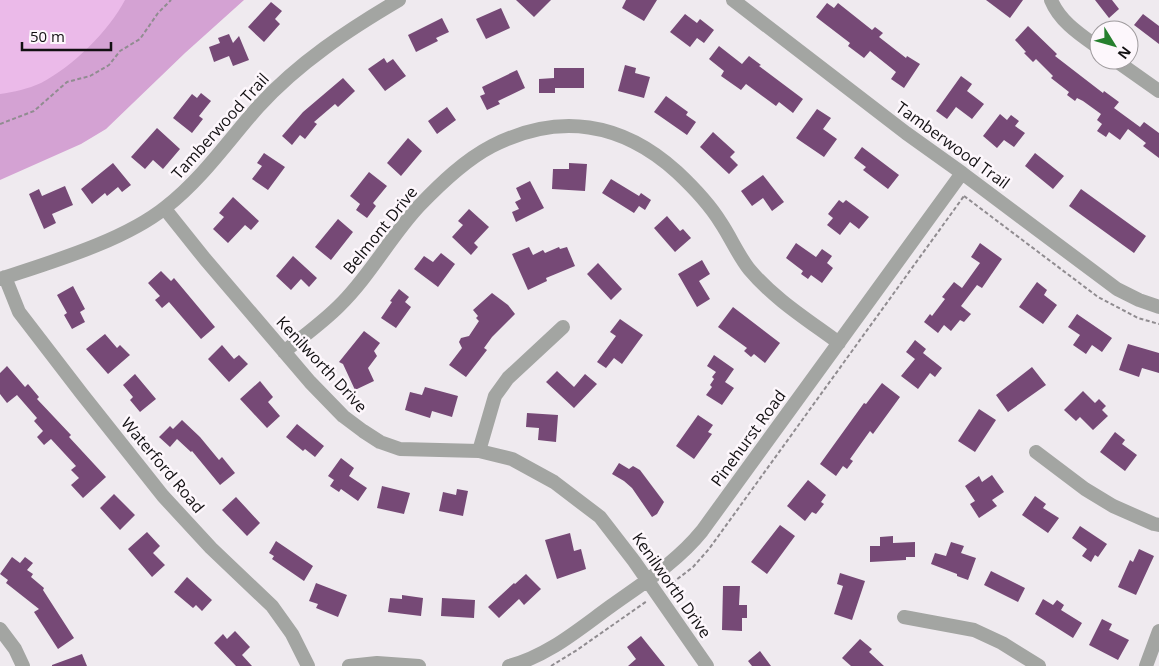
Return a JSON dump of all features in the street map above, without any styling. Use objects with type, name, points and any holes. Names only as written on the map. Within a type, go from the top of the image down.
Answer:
[{"type":"street","name":"Tamberwood Trail","points":[[2,278],[59,259],[107,240],[134,228],[165,209],[195,183],[258,107],[283,83],[349,30],[399,0]]},
{"type":"street","name":"Tamberwood Trail","points":[[733,0],[906,133],[1117,290],[1159,307]]},
{"type":"street","points":[[1051,0],[1055,9],[1072,28],[1089,41]]},
{"type":"street","points":[[1129,70],[1159,91]]},
{"type":"street","name":"Belmont Drive","points":[[284,352],[340,306],[418,207],[462,166],[492,146],[524,133],[553,127],[584,126],[617,133],[645,147],[677,172],[721,222],[747,266],[765,287],[839,343]]},
{"type":"street","name":"Pinehurst Road","points":[[509,666],[530,659],[552,648],[678,558],[699,534],[962,173]]},
{"type":"street","name":"Kenilworth Drive","points":[[165,209],[284,352],[343,416],[380,442],[400,449],[479,451],[512,459],[554,482],[600,517],[634,561],[707,666]]},
{"type":"street","name":"Waterford Road","points":[[2,278],[19,312],[82,394],[164,496],[211,548],[272,606],[292,634],[308,666]]},
{"type":"street","points":[[479,451],[495,396],[508,378],[563,327]]},
{"type":"street","points":[[1036,452],[1085,489],[1113,506],[1159,525]]},
{"type":"street","points":[[904,617],[974,630],[1002,643],[1040,666]]},
{"type":"street","points":[[0,629],[15,650],[23,666]]},
{"type":"street","points":[[1146,666],[1159,631]]},
{"type":"street","points":[[349,666],[377,663],[419,666]]},
{"type":"path","points":[[0,124],[34,111],[67,82],[90,76],[110,65],[120,51],[140,39],[158,13],[171,0]]},
{"type":"path","points":[[665,588],[693,566],[708,550],[964,196],[1098,298],[1138,318],[1159,324]]},
{"type":"path","points":[[551,666],[578,650],[648,600]]},
{"type":"shaded area","points":[[0,0],[235,0],[0,172]]},
{"type":"shaded area","points":[[125,0],[244,0],[185,53],[106,129],[81,144],[0,180],[0,94],[21,90],[41,83],[65,68],[100,36]]},
{"type":"building","points":[[516,0],[551,0],[534,17]]},
{"type":"building","points":[[626,0],[657,0],[644,21],[622,8]]},
{"type":"building","points":[[986,0],[1023,0],[1010,18]]},
{"type":"building","points":[[1095,0],[1112,0],[1119,9],[1109,18]]},
{"type":"building","points":[[271,2],[282,11],[275,19],[280,24],[264,42],[248,27]]},
{"type":"building","points":[[827,3],[834,8],[838,3],[872,30],[875,27],[883,33],[879,37],[906,58],[907,56],[920,64],[904,88],[891,79],[896,72],[870,51],[864,58],[848,46],[850,43],[816,17]]},
{"type":"building","points":[[501,8],[510,28],[486,39],[476,19]]},
{"type":"building","points":[[685,14],[697,23],[700,19],[714,30],[704,43],[697,38],[690,47],[670,32]]},
{"type":"building","points":[[1143,14],[1159,26],[1159,44],[1139,29],[1138,20]]},
{"type":"building","points":[[442,18],[449,32],[436,38],[438,41],[416,52],[408,35]]},
{"type":"building","points":[[1028,26],[1057,54],[1055,56],[1103,93],[1104,91],[1119,102],[1114,108],[1140,127],[1144,122],[1159,133],[1159,158],[1143,146],[1146,143],[1128,129],[1120,140],[1109,132],[1106,137],[1097,131],[1102,124],[1097,120],[1101,114],[1083,101],[1077,98],[1075,101],[1067,95],[1069,92],[1051,78],[1053,76],[1036,59],[1033,62],[1015,40]]},
{"type":"building","points":[[229,34],[233,43],[239,36],[249,60],[233,66],[229,56],[214,62],[209,47],[220,43],[218,38]]},
{"type":"building","points":[[719,46],[742,64],[749,56],[761,65],[759,66],[803,99],[793,113],[779,102],[776,106],[746,84],[741,90],[721,76],[724,71],[709,59]]},
{"type":"building","points":[[384,58],[387,63],[393,59],[406,76],[385,91],[368,69]]},
{"type":"building","points":[[625,65],[636,68],[635,73],[650,77],[644,98],[618,91]]},
{"type":"building","points":[[554,68],[584,68],[584,88],[555,88],[555,93],[539,93],[539,79],[554,78]]},
{"type":"building","points":[[517,70],[525,88],[498,101],[500,104],[487,110],[480,96],[485,94],[482,87]]},
{"type":"building","points":[[961,76],[972,84],[967,91],[984,104],[972,119],[956,107],[947,119],[936,111]]},
{"type":"building","points":[[343,78],[355,91],[338,107],[335,104],[314,122],[317,124],[305,139],[300,135],[292,145],[282,136],[303,112]]},
{"type":"building","points":[[201,93],[211,101],[199,116],[203,119],[192,133],[173,118],[192,94],[197,98]]},
{"type":"building","points":[[666,96],[688,112],[686,115],[696,122],[687,135],[654,112]]},
{"type":"building","points":[[447,107],[456,120],[437,134],[428,121]]},
{"type":"building","points":[[817,109],[831,118],[823,129],[837,139],[824,157],[796,138]]},
{"type":"building","points":[[1000,114],[1007,120],[1011,115],[1019,121],[1015,126],[1025,133],[1014,147],[1004,140],[997,148],[983,136]]},
{"type":"building","points":[[157,128],[180,149],[163,169],[153,160],[145,169],[131,157]]},
{"type":"building","points":[[713,132],[735,152],[730,157],[738,165],[729,174],[700,147]]},
{"type":"building","points":[[408,138],[422,151],[401,176],[387,163]]},
{"type":"building","points":[[862,147],[899,175],[888,189],[863,170],[866,167],[854,158]]},
{"type":"building","points":[[264,153],[285,167],[268,190],[252,179],[262,166],[257,163]]},
{"type":"building","points":[[1035,153],[1064,176],[1053,189],[1025,166]]},
{"type":"building","points":[[113,163],[131,185],[122,192],[118,187],[107,196],[105,193],[92,204],[81,189]]},
{"type":"building","points":[[569,163],[587,164],[585,191],[552,189],[553,169],[569,169]]},
{"type":"building","points":[[369,172],[387,186],[373,203],[376,206],[367,218],[356,210],[360,204],[350,196]]},
{"type":"building","points":[[763,175],[784,202],[772,211],[763,198],[752,206],[741,191]]},
{"type":"building","points":[[611,179],[639,196],[641,193],[651,200],[645,210],[639,206],[634,213],[602,193]]},
{"type":"building","points":[[530,181],[544,208],[516,222],[512,212],[519,209],[515,202],[521,199],[516,188]]},
{"type":"building","points":[[65,186],[73,205],[52,214],[56,223],[44,229],[29,194],[39,189],[42,196]]},
{"type":"building","points":[[1081,189],[1146,236],[1134,253],[1069,206]]},
{"type":"building","points":[[233,197],[259,221],[251,230],[245,225],[228,243],[213,229],[224,217],[219,213]]},
{"type":"building","points":[[839,200],[843,203],[846,200],[869,217],[859,229],[850,222],[840,235],[827,225],[833,218],[828,214]]},
{"type":"building","points":[[469,209],[489,227],[474,243],[478,247],[471,255],[452,237],[463,225],[458,221]]},
{"type":"building","points":[[667,216],[680,231],[683,229],[691,238],[675,252],[654,228]]},
{"type":"building","points":[[338,219],[353,232],[331,260],[315,247]]},
{"type":"building","points":[[796,243],[816,257],[822,249],[832,256],[827,263],[833,268],[822,283],[811,275],[808,279],[801,274],[803,271],[786,258]]},
{"type":"building","points":[[980,243],[1002,259],[982,288],[977,285],[961,306],[971,314],[964,322],[960,320],[951,331],[944,325],[938,333],[924,322],[930,314],[932,316],[945,299],[942,297],[954,282],[962,288],[980,263],[971,257]]},
{"type":"building","points":[[529,247],[533,255],[543,250],[545,253],[559,247],[560,249],[567,247],[575,266],[546,278],[547,281],[528,290],[512,254]]},
{"type":"building","points":[[441,253],[455,264],[438,287],[414,269],[424,256],[433,262]]},
{"type":"building","points":[[293,256],[317,278],[309,287],[301,279],[291,290],[276,276]]},
{"type":"building","points":[[702,260],[710,274],[699,281],[710,299],[697,307],[678,274]]},
{"type":"building","points":[[598,263],[622,289],[611,300],[587,274]]},
{"type":"building","points":[[161,271],[171,281],[174,278],[215,327],[201,339],[169,302],[162,308],[155,300],[160,296],[148,283]]},
{"type":"building","points":[[1037,282],[1047,290],[1044,295],[1057,305],[1043,324],[1019,307]]},
{"type":"building","points":[[73,286],[85,309],[80,312],[85,322],[72,329],[64,315],[67,313],[57,295]]},
{"type":"building","points":[[399,289],[409,297],[405,302],[411,307],[396,328],[381,318]]},
{"type":"building","points":[[492,293],[508,305],[515,314],[492,337],[484,348],[487,350],[466,377],[449,365],[462,348],[459,342],[461,338],[469,336],[479,321],[476,318],[478,316],[473,310]]},
{"type":"building","points":[[733,307],[780,343],[765,363],[754,354],[751,357],[744,351],[747,348],[718,327]]},
{"type":"building","points":[[1077,314],[1112,338],[1102,352],[1092,345],[1086,354],[1073,345],[1080,335],[1068,327]]},
{"type":"building","points":[[620,319],[643,335],[622,364],[614,358],[606,368],[597,362],[616,336],[610,332]]},
{"type":"building","points":[[364,331],[380,343],[374,351],[377,356],[368,368],[374,381],[355,390],[343,364],[339,362]]},
{"type":"building","points":[[105,334],[117,348],[120,345],[130,355],[108,374],[86,349]]},
{"type":"building","points":[[915,340],[926,349],[923,353],[942,368],[935,377],[930,373],[918,389],[901,376],[915,359],[906,352]]},
{"type":"building","points":[[1128,344],[1159,353],[1159,373],[1142,368],[1139,377],[1119,370]]},
{"type":"building","points":[[222,345],[234,359],[239,355],[248,364],[229,382],[208,359]]},
{"type":"building","points":[[714,355],[734,369],[725,382],[734,388],[722,405],[706,395],[712,387],[710,385],[714,379],[712,377],[716,372],[707,366]]},
{"type":"building","points":[[7,366],[25,387],[28,384],[39,397],[37,399],[71,435],[69,437],[106,477],[83,498],[71,485],[79,478],[71,470],[76,466],[51,439],[44,445],[37,437],[43,431],[34,421],[37,418],[17,395],[7,403],[0,394],[0,373]]},
{"type":"building","points":[[1032,367],[1046,385],[1008,412],[996,395]]},
{"type":"building","points":[[557,371],[574,387],[585,374],[597,384],[574,408],[546,382]]},
{"type":"building","points":[[135,374],[156,399],[140,412],[130,400],[133,397],[123,385]]},
{"type":"building","points":[[260,381],[273,397],[268,402],[280,416],[267,428],[240,399]]},
{"type":"building","points":[[882,383],[900,397],[873,434],[870,431],[850,459],[853,461],[847,469],[843,466],[836,476],[820,464],[864,403],[866,404]]},
{"type":"building","points":[[425,387],[458,396],[452,417],[432,411],[430,418],[405,410],[410,392],[422,395]]},
{"type":"building","points":[[1083,391],[1095,403],[1099,399],[1106,406],[1102,410],[1108,416],[1093,430],[1080,417],[1076,421],[1064,410]]},
{"type":"building","points":[[979,409],[996,420],[975,452],[958,441]]},
{"type":"building","points":[[527,413],[558,415],[556,442],[538,440],[539,428],[526,427]]},
{"type":"building","points":[[698,415],[713,425],[708,432],[712,434],[694,459],[676,446]]},
{"type":"building","points":[[182,420],[200,437],[219,460],[222,457],[235,473],[220,485],[192,451],[177,439],[170,447],[159,437],[170,426],[173,429]]},
{"type":"building","points":[[297,424],[324,446],[315,457],[305,449],[303,451],[286,437]]},
{"type":"building","points":[[1115,432],[1125,440],[1122,444],[1137,455],[1125,471],[1100,452]]},
{"type":"building","points":[[341,458],[354,468],[349,476],[367,488],[358,501],[341,489],[339,492],[330,486],[334,480],[328,476]]},
{"type":"building","points":[[619,463],[629,469],[633,466],[640,470],[664,502],[657,514],[652,517],[632,488],[612,474]]},
{"type":"building","points":[[992,475],[1004,492],[992,500],[997,506],[979,518],[970,504],[975,501],[965,486],[979,476],[982,482]]},
{"type":"building","points":[[808,480],[826,495],[821,502],[824,504],[816,514],[812,512],[805,521],[787,506]]},
{"type":"building","points":[[382,486],[410,493],[404,514],[377,508]]},
{"type":"building","points":[[457,489],[468,491],[463,516],[439,511],[443,492],[456,495]]},
{"type":"building","points":[[114,494],[135,515],[120,530],[100,508]]},
{"type":"building","points":[[1035,496],[1046,504],[1043,508],[1059,518],[1048,533],[1022,515]]},
{"type":"building","points":[[236,497],[260,523],[247,536],[222,510]]},
{"type":"building","points":[[780,525],[795,536],[767,574],[751,562]]},
{"type":"building","points":[[1080,526],[1107,544],[1098,557],[1095,555],[1091,562],[1082,556],[1087,549],[1072,538]]},
{"type":"building","points":[[147,532],[160,546],[153,553],[165,565],[152,577],[128,549]]},
{"type":"building","points":[[570,533],[574,551],[581,549],[586,569],[557,579],[545,540]]},
{"type":"building","points":[[893,536],[893,543],[915,542],[915,557],[906,557],[906,560],[870,562],[870,546],[880,546],[880,537]]},
{"type":"building","points":[[276,541],[313,566],[304,581],[272,559],[274,556],[269,553]]},
{"type":"building","points":[[951,542],[964,546],[961,553],[976,558],[968,580],[931,564],[935,553],[946,556]]},
{"type":"building","points":[[1139,549],[1154,556],[1136,595],[1118,587],[1130,560],[1133,562]]},
{"type":"building","points":[[12,557],[20,563],[25,557],[33,563],[27,570],[33,574],[31,577],[44,588],[43,590],[74,638],[58,649],[34,612],[39,609],[6,583],[8,580],[0,574]]},
{"type":"building","points":[[991,571],[1025,588],[1018,602],[984,585]]},
{"type":"building","points":[[840,573],[865,581],[852,620],[834,614],[843,586],[837,584]]},
{"type":"building","points":[[526,574],[541,589],[524,605],[519,599],[499,618],[488,607]]},
{"type":"building","points":[[187,577],[212,600],[202,611],[196,605],[193,608],[174,592]]},
{"type":"building","points":[[316,583],[347,595],[338,617],[316,608],[318,604],[309,601]]},
{"type":"building","points":[[723,586],[740,586],[739,605],[747,605],[747,618],[742,618],[742,631],[722,630]]},
{"type":"building","points":[[402,595],[423,598],[421,616],[388,612],[390,598],[402,599]]},
{"type":"building","points":[[442,598],[475,600],[474,618],[441,616]]},
{"type":"building","points":[[1043,599],[1053,605],[1057,600],[1064,605],[1061,610],[1082,623],[1073,638],[1035,614]]},
{"type":"building","points":[[1102,619],[1112,624],[1109,630],[1129,640],[1118,660],[1089,645]]},
{"type":"building","points":[[235,631],[250,647],[242,655],[252,666],[236,666],[214,643],[223,634],[227,639]]},
{"type":"building","points":[[641,636],[665,666],[628,666],[636,659],[627,647]]},
{"type":"building","points":[[860,639],[872,649],[869,652],[884,666],[851,666],[842,658]]},
{"type":"building","points":[[760,651],[771,666],[752,666],[748,661]]},
{"type":"building","points":[[82,654],[87,666],[52,666],[52,665]]}]
